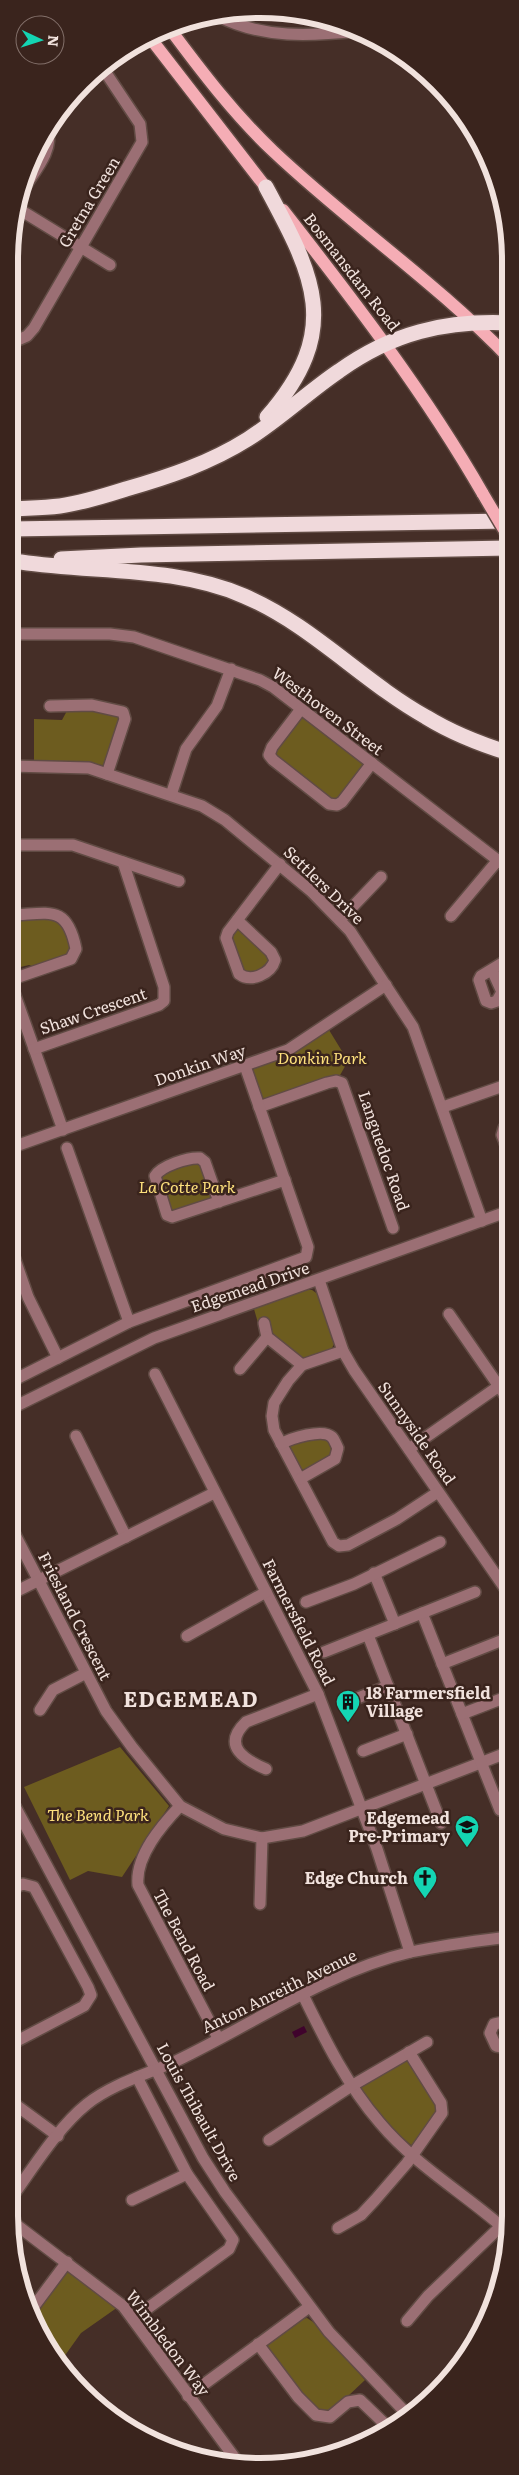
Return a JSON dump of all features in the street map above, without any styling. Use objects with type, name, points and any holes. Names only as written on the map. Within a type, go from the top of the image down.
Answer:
[{"type":"highway","points":[[248,439],[294,383],[308,352],[314,319],[312,291],[301,254],[266,187]]},
{"type":"highway","points":[[18,509],[61,506],[97,498],[176,474],[248,439],[338,371],[386,343],[419,330],[475,323],[502,323]]},
{"type":"highway","points":[[18,529],[502,521]]},
{"type":"highway","points":[[18,562],[141,555],[502,548]]},
{"type":"highway","points":[[18,562],[182,577],[220,586],[276,611],[425,717],[473,740],[502,750]]},
{"type":"main road","name":"Bosmansdam Road","points":[[173,34],[220,94],[272,150],[318,192],[475,323],[502,351]]},
{"type":"main road","name":"Bosmansdam Road","points":[[153,42],[386,343],[448,433],[502,525]]},
{"type":"street","points":[[226,20],[285,35],[342,32]]},
{"type":"street","name":"Gretna Green","points":[[18,340],[27,336],[34,328],[138,152],[142,137],[140,124],[106,73]]},
{"type":"street","points":[[35,170],[47,150],[49,139]]},
{"type":"street","points":[[22,211],[110,265]]},
{"type":"street","name":"Westhoven Street","points":[[18,634],[123,635],[146,640],[260,680],[301,709],[502,863]]},
{"type":"street","points":[[171,795],[186,749],[217,706],[231,669]]},
{"type":"street","points":[[50,706],[92,705],[123,712],[125,719],[107,774]]},
{"type":"street","points":[[301,709],[272,747],[269,755],[329,804],[337,805],[342,802],[372,764]]},
{"type":"street","name":"Settlers Drive","points":[[18,766],[79,766],[171,795],[211,810],[280,864],[340,920],[414,1027],[482,1221]]},
{"type":"street","points":[[18,845],[74,845],[179,881]]},
{"type":"street","points":[[451,916],[498,860]]},
{"type":"street","name":"Shaw Crescent","points":[[34,1049],[160,1005],[164,1001],[164,986],[123,862]]},
{"type":"street","points":[[238,920],[271,952],[275,960],[268,971],[248,978],[239,974],[226,940],[228,932],[280,864]]},
{"type":"street","points":[[340,920],[381,877]]},
{"type":"street","points":[[18,915],[55,914],[64,918],[68,922],[76,949],[71,959],[18,977]]},
{"type":"street","points":[[492,970],[502,964]]},
{"type":"street","name":"Donkin Way","points":[[18,1145],[288,1050],[386,985]]},
{"type":"street","points":[[18,1003],[63,1130]]},
{"type":"street","points":[[219,1202],[205,1162],[200,1158],[194,1158],[160,1171],[155,1176],[162,1204],[170,1217],[219,1202],[285,1180],[245,1066]]},
{"type":"street","name":"Languedoc Road","points":[[259,1107],[327,1083],[336,1081],[342,1083],[393,1228]]},
{"type":"street","points":[[442,1107],[502,1086]]},
{"type":"street","points":[[67,1148],[129,1322]]},
{"type":"street","name":"Edgemead Drive","points":[[18,1378],[129,1322],[304,1260],[308,1254],[308,1247],[285,1180]]},
{"type":"street","name":"Edgemead Drive","points":[[18,1405],[154,1338],[502,1214]]},
{"type":"street","points":[[18,1268],[28,1297],[58,1358]]},
{"type":"street","name":"Sunnyside Road","points":[[319,1280],[343,1351],[354,1370],[502,1584]]},
{"type":"street","points":[[449,1314],[502,1380]]},
{"type":"street","points":[[264,1324],[268,1337],[302,1365]]},
{"type":"street","points":[[240,1369],[268,1337]]},
{"type":"street","points":[[343,1351],[302,1365],[278,1394],[272,1408],[272,1423],[281,1444],[333,1542],[342,1547],[397,1520],[438,1492]]},
{"type":"street","name":"Farmersfield Road","points":[[155,1374],[318,1694],[362,1808],[410,1952]]},
{"type":"street","points":[[409,1449],[502,1384]]},
{"type":"street","points":[[281,1444],[300,1436],[328,1435],[333,1438],[338,1448],[334,1459],[300,1479]]},
{"type":"street","points":[[76,1436],[126,1537]]},
{"type":"street","points":[[18,1591],[214,1493]]},
{"type":"street","name":"Friesland Crescent","points":[[18,1538],[106,1711],[132,1747],[180,1806],[224,1829],[262,1838],[303,1831],[502,1754]]},
{"type":"street","points":[[306,1602],[354,1584],[374,1572],[440,1542]]},
{"type":"street","points":[[374,1572],[395,1624]]},
{"type":"street","points":[[187,1636],[266,1592]]},
{"type":"street","points":[[324,1652],[475,1592]]},
{"type":"street","points":[[422,1614],[500,1810]]},
{"type":"street","points":[[368,1635],[441,1823]]},
{"type":"street","points":[[442,1664],[502,1640]]},
{"type":"street","points":[[40,1710],[53,1690],[86,1673]]},
{"type":"street","points":[[345,1703],[388,1686]]},
{"type":"street","points":[[266,1769],[247,1761],[239,1752],[236,1737],[240,1728],[246,1722],[318,1694]]},
{"type":"street","points":[[462,1714],[502,1699]]},
{"type":"street","points":[[362,1751],[406,1734]]},
{"type":"street","name":"The Bend Road","points":[[180,1806],[161,1829],[146,1854],[138,1872],[138,1885],[218,2038]]},
{"type":"street","name":"Louis Thibault Drive","points":[[18,1812],[203,2158],[225,2192],[310,2307],[330,2332],[403,2410]]},
{"type":"street","points":[[260,1904],[262,1838]]},
{"type":"street","points":[[18,1886],[23,1884],[31,1885],[36,1890],[88,1987],[90,1998],[84,2006],[18,2040]]},
{"type":"street","name":"Anton Anreith Avenue","points":[[18,2189],[58,2136],[88,2103],[137,2077],[339,1977],[410,1952],[502,1938]]},
{"type":"street","points":[[303,1995],[333,2056],[379,2123],[412,2155],[501,2226]]},
{"type":"street","points":[[502,2022],[494,2024],[490,2034],[496,2046],[502,2047]]},
{"type":"street","points":[[269,2140],[353,2086],[427,2042]]},
{"type":"street","points":[[338,2228],[361,2215],[412,2155],[440,2118],[442,2108],[409,2052]]},
{"type":"street","points":[[133,2319],[231,2247],[233,2242],[231,2235],[187,2174],[137,2077]]},
{"type":"street","points":[[18,2107],[58,2136]]},
{"type":"street","points":[[132,2200],[187,2174]]},
{"type":"street","name":"Wimbledon Way","points":[[18,2226],[109,2294],[133,2319],[233,2456]]},
{"type":"street","points":[[406,2321],[428,2296],[501,2233]]},
{"type":"street","points":[[35,2305],[67,2262]]},
{"type":"street","points":[[188,2396],[310,2307]]},
{"type":"street","points":[[258,2344],[298,2396],[316,2415],[330,2416],[344,2404],[357,2399],[363,2401],[384,2423]]},
{"type":"green space","points":[[93,708],[121,717],[104,765],[34,762],[34,719],[62,720],[68,709]]},
{"type":"green space","points":[[299,718],[305,718],[362,761],[363,766],[341,799],[335,801],[277,760],[274,751]]},
{"type":"green space","points":[[58,918],[63,920],[73,955],[37,968],[29,965],[18,968],[18,920]]},
{"type":"green space","points":[[236,929],[239,929],[269,956],[268,968],[245,975],[229,941]]},
{"type":"green space","name":"Donkin Park","points":[[329,1030],[348,1061],[339,1077],[264,1100],[261,1098],[252,1072],[254,1069],[288,1054]]},
{"type":"green space","name":"La Cotte Park","points":[[192,1161],[201,1164],[213,1194],[212,1199],[178,1214],[170,1211],[159,1182],[161,1174]]},
{"type":"green space","points":[[306,1290],[312,1290],[319,1295],[335,1342],[331,1350],[304,1360],[289,1353],[284,1348],[265,1321],[258,1323],[254,1309]]},
{"type":"green space","points":[[324,1439],[331,1443],[333,1454],[305,1470],[300,1469],[289,1446],[295,1440]]},
{"type":"green space","name":"The Bend Park","points":[[120,1747],[169,1806],[122,1877],[88,1871],[70,1880],[24,1787]]},
{"type":"green space","points":[[404,2060],[409,2062],[437,2104],[438,2110],[414,2144],[411,2145],[383,2121],[361,2090],[362,2085]]},
{"type":"green space","points":[[66,2271],[118,2307],[81,2333],[64,2357],[42,2323],[37,2310]]},
{"type":"green space","points":[[307,2318],[313,2322],[365,2380],[329,2414],[323,2415],[303,2397],[268,2347],[268,2344],[302,2319]]},
{"type":"shaded area","points":[[304,2026],[307,2032],[295,2038],[292,2032]]},
{"type":"place","name":"18 Farmersfield Village","points":[[348,1723]]},
{"type":"place","name":"Edgemead Pre-Primary","points":[[467,1848]]},
{"type":"place","name":"Edge Church","points":[[425,1899]]},
{"type":"district","name":"EDGEMEAD","points":[[191,1700]]}]
